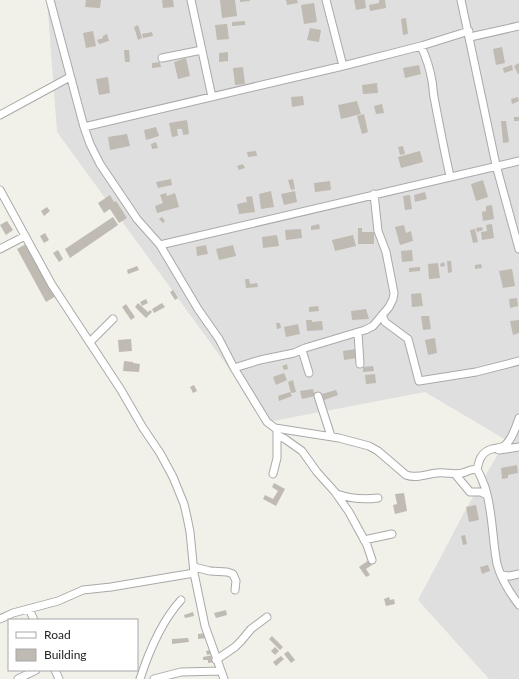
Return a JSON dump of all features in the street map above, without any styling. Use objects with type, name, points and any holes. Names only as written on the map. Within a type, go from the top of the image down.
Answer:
[{"type":"street","points":[[50,0],[84,127],[90,144],[100,164],[138,219],[160,246],[198,309],[219,339],[234,368],[267,422],[302,451],[317,472],[337,494],[349,512],[364,540],[372,560]]},
{"type":"street","points":[[191,0],[212,97]]},
{"type":"street","points":[[326,0],[343,66]]},
{"type":"street","points":[[461,0],[496,165],[519,249]]},
{"type":"street","points":[[84,127],[343,66],[469,34],[519,26]]},
{"type":"street","points":[[421,46],[428,62],[443,147],[450,176]]},
{"type":"street","points":[[162,58],[202,50]]},
{"type":"street","points":[[0,115],[70,77]]},
{"type":"street","points":[[160,246],[496,165],[519,161]]},
{"type":"street","points":[[0,190],[52,285],[160,452],[172,477],[184,504],[194,570],[206,626],[216,660],[224,679]]},
{"type":"street","points":[[234,368],[260,360],[294,353],[358,333],[372,326],[382,315],[391,303],[394,293],[386,252],[378,231],[374,194]]},
{"type":"street","points":[[0,249],[25,236]]},
{"type":"street","points":[[382,315],[385,322],[408,339],[419,381],[476,372],[519,360]]},
{"type":"street","points":[[90,342],[113,319]]},
{"type":"street","points":[[358,333],[360,364]]},
{"type":"street","points":[[302,350],[309,373]]},
{"type":"street","points":[[318,396],[330,436]]},
{"type":"street","points":[[519,418],[507,444],[501,448],[485,452],[480,457],[477,470],[487,495],[493,525],[497,563],[501,575],[512,596],[519,605]]},
{"type":"street","points":[[276,431],[330,436],[369,446],[406,475],[411,477],[438,472],[455,474],[463,473],[472,469],[477,470]]},
{"type":"street","points":[[273,474],[277,458],[276,431]]},
{"type":"street","points":[[485,452],[519,447]]},
{"type":"street","points":[[455,474],[470,492],[481,492],[487,495]]},
{"type":"street","points":[[337,494],[349,499],[358,500],[378,498]]},
{"type":"street","points":[[364,540],[392,534]]},
{"type":"street","points":[[0,619],[13,613],[58,602],[83,590],[194,570],[226,572],[233,574],[236,581],[235,590]]},
{"type":"street","points":[[501,575],[510,576],[519,574]]},
{"type":"street","points":[[140,679],[153,644],[169,615],[181,600]]},
{"type":"street","points":[[29,609],[34,619]]},
{"type":"street","points":[[216,660],[241,641],[251,629],[267,617]]},
{"type":"street","points":[[18,679],[34,671]]},
{"type":"street","points":[[154,679],[181,672],[220,671]]},
{"type":"shaded area","points":[[47,0],[519,0],[519,679],[489,679],[418,600],[466,509],[506,440],[425,392],[268,422],[57,132]]},
{"type":"building","points":[[86,0],[101,0],[100,8],[85,7]]},
{"type":"building","points":[[162,0],[173,0],[174,7],[163,8]]},
{"type":"building","points":[[220,0],[235,0],[237,16],[222,18]]},
{"type":"building","points":[[240,0],[250,0],[250,1],[240,2]]},
{"type":"building","points":[[286,0],[297,0],[298,3],[287,5]]},
{"type":"building","points":[[354,0],[365,0],[366,8],[356,10]]},
{"type":"building","points":[[379,0],[385,0],[386,8],[370,11],[369,5],[379,3]]},
{"type":"building","points":[[314,3],[317,22],[304,24],[301,5]]},
{"type":"building","points":[[406,18],[408,34],[403,35],[401,19]]},
{"type":"building","points":[[245,21],[245,25],[232,26],[232,22]]},
{"type":"building","points":[[227,24],[229,39],[217,40],[215,25]]},
{"type":"building","points":[[138,25],[142,38],[138,40],[134,27]]},
{"type":"building","points":[[310,28],[321,30],[319,42],[307,40]]},
{"type":"building","points":[[93,31],[96,46],[86,48],[83,33]]},
{"type":"building","points":[[152,32],[153,36],[143,38],[142,34]]},
{"type":"building","points":[[107,34],[109,41],[99,44],[97,40],[103,38],[103,36]]},
{"type":"building","points":[[502,47],[505,63],[496,65],[493,49]]},
{"type":"building","points":[[124,50],[129,50],[130,62],[125,62]]},
{"type":"building","points":[[228,52],[228,61],[219,62],[219,53]]},
{"type":"building","points":[[186,58],[190,76],[178,79],[174,62]]},
{"type":"building","points":[[160,62],[161,67],[152,68],[152,63]]},
{"type":"building","points":[[519,63],[519,74],[518,74],[514,66]]},
{"type":"building","points":[[419,65],[421,74],[405,78],[403,68]]},
{"type":"building","points":[[512,65],[513,70],[504,73],[503,68]]},
{"type":"building","points":[[243,67],[245,84],[235,85],[233,68]]},
{"type":"building","points":[[108,77],[110,93],[99,95],[96,79]]},
{"type":"building","points":[[377,83],[378,93],[363,94],[362,85]]},
{"type":"building","points":[[303,96],[304,105],[292,107],[291,97]]},
{"type":"building","points":[[518,97],[519,101],[512,104],[511,99]]},
{"type":"building","points":[[357,101],[361,114],[341,119],[338,105]]},
{"type":"building","points":[[382,104],[384,113],[376,114],[374,106]]},
{"type":"building","points":[[364,114],[368,132],[362,134],[357,116]]},
{"type":"building","points":[[514,117],[519,117],[519,121],[514,121]]},
{"type":"building","points":[[187,120],[189,134],[183,135],[182,129],[177,129],[178,136],[172,137],[169,123]]},
{"type":"building","points":[[501,121],[506,121],[509,142],[503,143]]},
{"type":"building","points":[[156,127],[159,136],[146,140],[144,130]]},
{"type":"building","points":[[127,134],[130,146],[110,150],[108,137]]},
{"type":"building","points":[[156,142],[158,148],[152,149],[151,144]]},
{"type":"building","points":[[403,146],[405,154],[400,155],[398,147]]},
{"type":"building","points":[[256,151],[257,156],[248,157],[247,152]]},
{"type":"building","points":[[420,151],[423,162],[401,168],[398,157]]},
{"type":"building","points":[[243,164],[245,168],[239,170],[237,166]]},
{"type":"building","points":[[171,179],[172,185],[158,188],[156,182]]},
{"type":"building","points":[[293,179],[295,189],[291,190],[288,180]]},
{"type":"building","points":[[483,180],[488,197],[476,201],[471,184]]},
{"type":"building","points":[[330,181],[331,190],[315,192],[314,183]]},
{"type":"building","points":[[271,191],[274,207],[261,209],[259,194]]},
{"type":"building","points":[[295,191],[297,202],[284,205],[281,194]]},
{"type":"building","points":[[425,192],[427,199],[415,202],[414,195]]},
{"type":"building","points":[[166,193],[167,196],[175,193],[179,207],[157,213],[155,206],[163,203],[160,195]]},
{"type":"building","points":[[110,195],[114,202],[116,201],[127,218],[119,223],[110,209],[104,213],[98,203]]},
{"type":"building","points":[[410,195],[412,209],[405,210],[403,196]]},
{"type":"building","points":[[252,196],[255,212],[239,214],[237,204],[247,202],[246,197]]},
{"type":"building","points":[[492,205],[494,219],[483,221],[482,212],[486,211],[486,206]]},
{"type":"building","points":[[47,207],[50,211],[44,216],[41,211]]},
{"type":"building","points":[[113,217],[118,225],[70,258],[65,249]]},
{"type":"building","points":[[162,217],[165,221],[163,223],[159,219]]},
{"type":"building","points":[[7,221],[13,230],[6,235],[0,225]]},
{"type":"building","points":[[319,224],[320,229],[311,230],[311,226]]},
{"type":"building","points":[[492,224],[494,238],[482,240],[481,232],[487,231],[486,225]]},
{"type":"building","points":[[404,225],[406,233],[411,231],[413,241],[400,245],[395,227]]},
{"type":"building","points":[[482,227],[483,230],[477,232],[476,228]]},
{"type":"building","points":[[358,228],[362,228],[362,232],[374,232],[374,244],[358,244]]},
{"type":"building","points":[[301,229],[302,238],[286,240],[285,230]]},
{"type":"building","points":[[475,229],[478,242],[473,243],[470,230]]},
{"type":"building","points":[[45,233],[49,240],[44,243],[40,236]]},
{"type":"building","points":[[277,235],[279,246],[263,248],[262,237]]},
{"type":"building","points":[[353,235],[356,246],[335,251],[332,240]]},
{"type":"building","points":[[26,244],[56,296],[46,302],[17,249]]},
{"type":"building","points":[[206,245],[208,254],[197,256],[196,247]]},
{"type":"building","points":[[233,245],[236,256],[219,260],[216,249]]},
{"type":"building","points":[[58,250],[63,259],[59,262],[53,253]]},
{"type":"building","points":[[412,250],[413,261],[402,262],[401,251]]},
{"type":"building","points":[[447,261],[451,261],[452,272],[448,273]]},
{"type":"building","points":[[444,262],[445,266],[441,267],[440,264]]},
{"type":"building","points":[[438,263],[440,278],[429,279],[428,264]]},
{"type":"building","points":[[481,264],[482,268],[475,269],[475,265]]},
{"type":"building","points":[[137,266],[139,270],[128,274],[127,270]]},
{"type":"building","points":[[420,267],[420,271],[409,272],[409,268]]},
{"type":"building","points":[[512,269],[515,286],[503,288],[499,271]]},
{"type":"building","points":[[245,279],[249,279],[250,284],[257,283],[258,287],[246,288]]},
{"type":"building","points":[[173,290],[178,298],[175,300],[170,292]]},
{"type":"building","points":[[421,293],[423,306],[412,307],[411,294]]},
{"type":"building","points":[[517,298],[518,306],[510,308],[509,299]]},
{"type":"building","points":[[146,299],[148,303],[142,306],[140,302]]},
{"type":"building","points":[[138,303],[148,312],[150,310],[152,312],[146,318],[135,307]]},
{"type":"building","points":[[162,303],[165,307],[154,313],[152,309]]},
{"type":"building","points":[[126,304],[135,317],[131,320],[122,307]]},
{"type":"building","points":[[318,306],[319,311],[309,312],[309,307]]},
{"type":"building","points":[[366,309],[369,319],[352,320],[351,311]]},
{"type":"building","points":[[421,316],[429,316],[431,329],[423,330]]},
{"type":"building","points":[[306,320],[312,320],[312,322],[322,321],[323,330],[307,331]]},
{"type":"building","points":[[519,320],[519,333],[513,335],[510,321]]},
{"type":"building","points":[[276,323],[280,323],[281,328],[277,329]]},
{"type":"building","points":[[298,324],[300,334],[286,337],[284,327]]},
{"type":"building","points":[[435,338],[437,353],[428,355],[425,340]]},
{"type":"building","points":[[131,339],[132,351],[119,352],[118,340]]},
{"type":"building","points":[[356,349],[356,358],[344,360],[343,351]]},
{"type":"building","points":[[124,361],[140,364],[139,372],[123,371]]},
{"type":"building","points":[[287,364],[288,369],[284,370],[282,366]]},
{"type":"building","points":[[373,366],[374,371],[363,372],[363,367]]},
{"type":"building","points":[[284,373],[287,380],[276,385],[273,377]]},
{"type":"building","points":[[375,374],[376,383],[366,384],[365,375]]},
{"type":"building","points":[[293,380],[296,392],[291,393],[288,382]]},
{"type":"building","points":[[194,385],[197,391],[193,393],[190,387]]},
{"type":"building","points":[[313,389],[315,396],[302,399],[300,391]]},
{"type":"building","points":[[336,390],[338,395],[324,400],[322,394]]},
{"type":"building","points":[[290,392],[292,396],[279,401],[278,396]]},
{"type":"building","points":[[517,465],[518,473],[508,475],[508,478],[502,479],[501,468]]},
{"type":"building","points":[[274,483],[285,489],[276,506],[263,499],[265,495],[273,499],[278,491],[272,487]]},
{"type":"building","points":[[404,493],[407,511],[395,514],[393,505],[397,504],[395,494]]},
{"type":"building","points":[[476,505],[479,520],[469,522],[466,507]]},
{"type":"building","points":[[465,535],[467,544],[463,545],[461,536]]},
{"type":"building","points":[[369,560],[372,565],[366,569],[370,575],[366,577],[359,567]]},
{"type":"building","points":[[488,565],[490,571],[482,574],[480,567]]},
{"type":"building","points":[[389,597],[390,600],[394,599],[395,604],[386,606],[384,599]]},
{"type":"building","points":[[226,610],[227,615],[216,618],[214,613]]},
{"type":"building","points":[[193,612],[194,616],[185,618],[184,615]]},
{"type":"building","points":[[206,633],[207,638],[198,639],[198,634]]},
{"type":"building","points":[[272,636],[283,647],[280,650],[269,639]]},
{"type":"building","points":[[188,638],[189,642],[172,644],[172,639]]},
{"type":"building","points":[[275,647],[279,651],[275,655],[271,651]]},
{"type":"building","points":[[211,650],[211,654],[207,655],[206,651]]},
{"type":"building","points":[[288,651],[295,660],[291,663],[284,654]]},
{"type":"building","points":[[213,655],[214,662],[208,663],[208,660],[203,660],[203,657]]},
{"type":"building","points":[[281,656],[284,659],[276,666],[273,662]]}]
